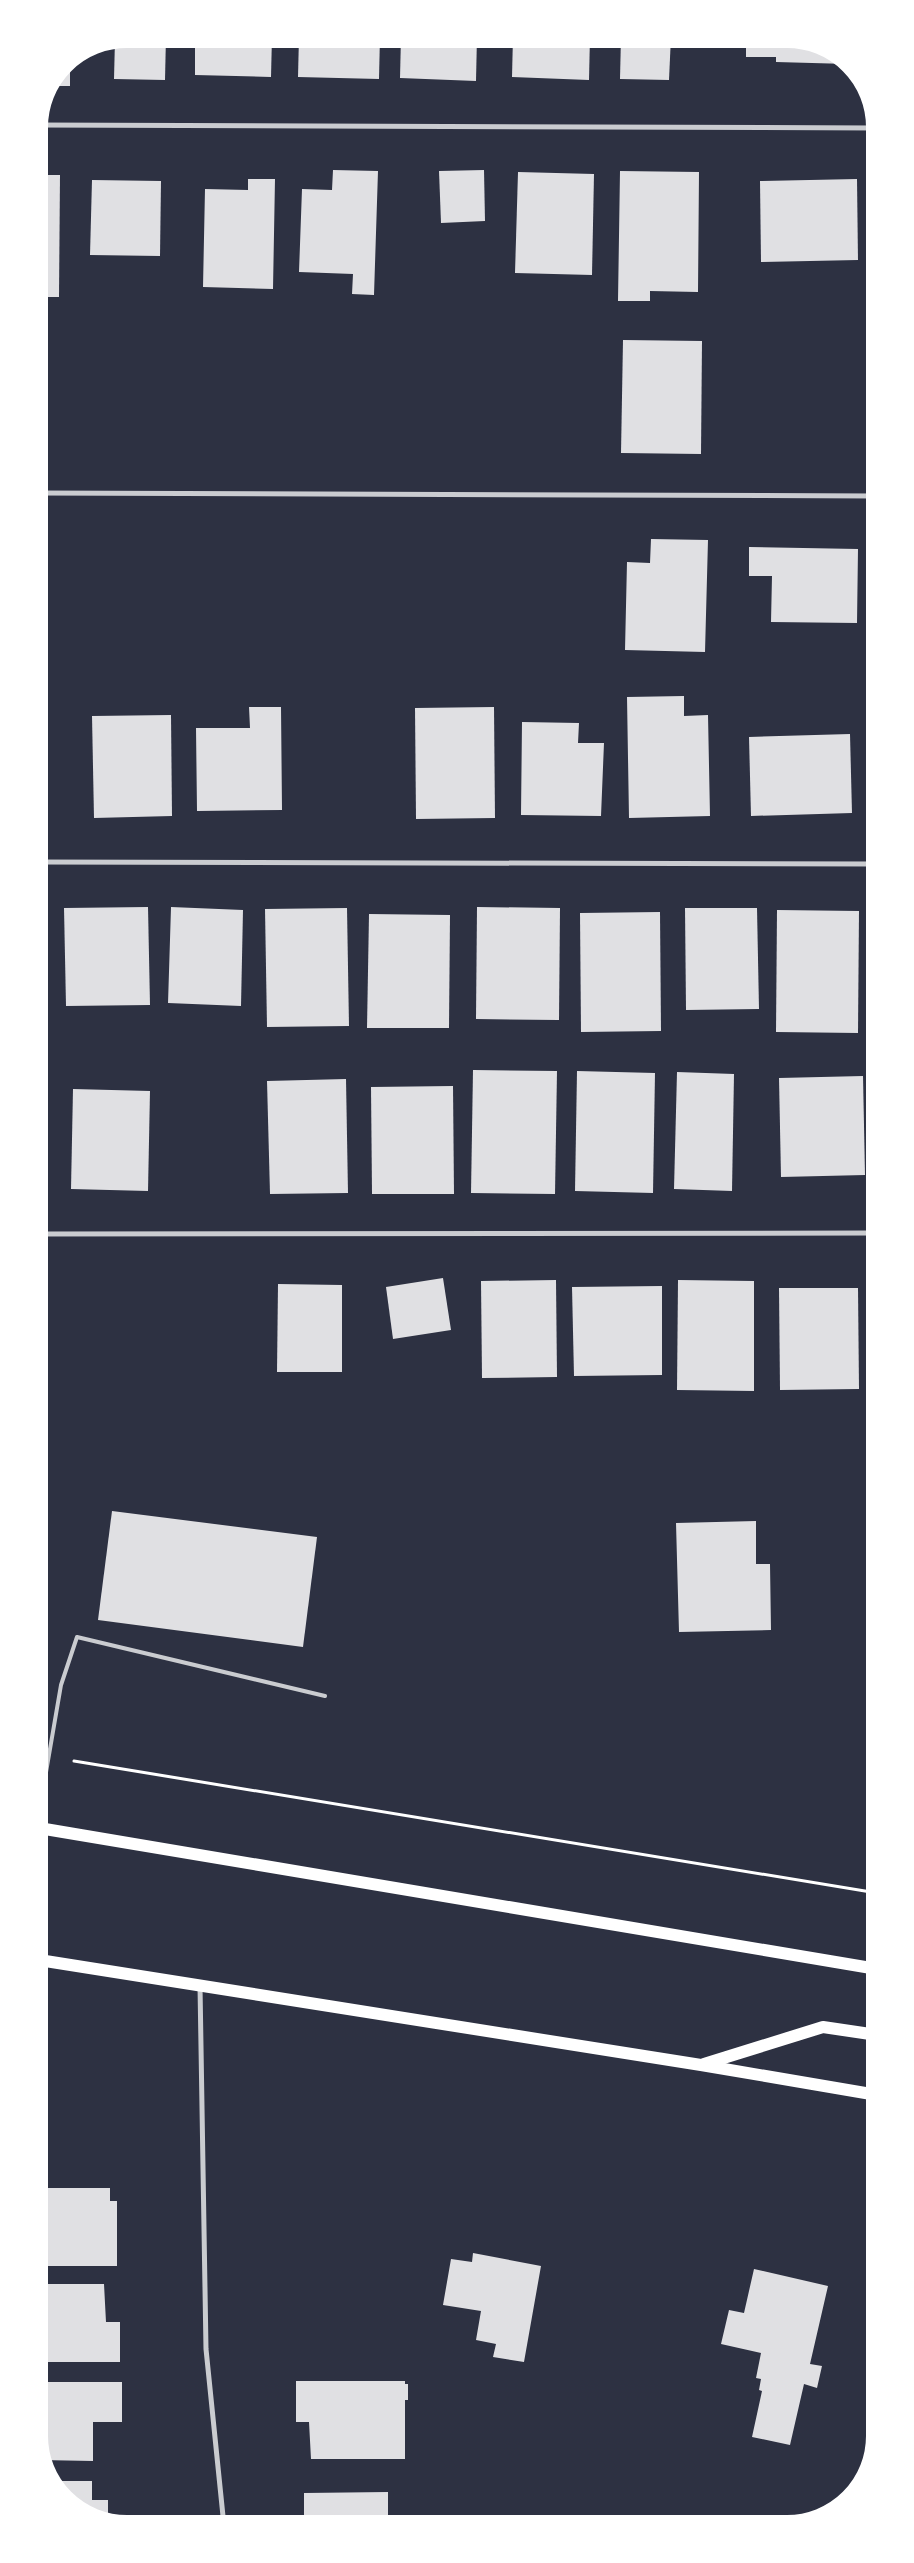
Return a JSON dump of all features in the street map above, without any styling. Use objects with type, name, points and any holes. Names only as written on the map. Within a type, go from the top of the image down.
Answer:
[{"type":"main road","points":[[45,1829],[869,1969]]},
{"type":"main road","points":[[45,1961],[701,2065],[869,2094]]},
{"type":"main road","points":[[701,2065],[823,2027],[869,2034]]},
{"type":"street","points":[[45,125],[869,128]]},
{"type":"street","points":[[45,493],[869,496]]},
{"type":"street","points":[[45,862],[869,864]]},
{"type":"street","points":[[45,1234],[869,1234]]},
{"type":"street","points":[[200,1986],[206,2349],[223,2518]]},
{"type":"lane","points":[[45,1778],[61,1685],[77,1637],[325,1696]]},
{"type":"path","points":[[94,1764],[869,1892]]},
{"type":"building","points":[[166,45],[165,80],[114,79],[115,47]]},
{"type":"building","points":[[195,45],[272,45],[271,77],[195,75]]},
{"type":"building","points":[[299,45],[380,45],[379,79],[298,77]]},
{"type":"building","points":[[401,45],[477,45],[476,81],[400,78]]},
{"type":"building","points":[[513,45],[590,45],[589,80],[512,77]]},
{"type":"building","points":[[621,45],[671,45],[669,80],[620,79]]},
{"type":"building","points":[[746,45],[792,45],[813,49],[839,64],[776,62],[776,57],[746,57]]},
{"type":"building","points":[[70,68],[70,86],[57,86]]},
{"type":"building","points":[[333,170],[378,171],[374,295],[352,294],[353,274],[299,272],[302,189],[332,190]]},
{"type":"building","points":[[484,170],[485,221],[441,223],[439,171]]},
{"type":"building","points":[[620,171],[699,172],[698,292],[650,291],[650,301],[618,301]]},
{"type":"building","points":[[518,172],[594,174],[592,275],[515,273]]},
{"type":"building","points":[[45,175],[60,175],[59,297],[45,297]]},
{"type":"building","points":[[248,179],[275,179],[273,289],[203,287],[205,189],[248,190]]},
{"type":"building","points":[[857,179],[858,260],[761,262],[760,181]]},
{"type":"building","points":[[92,180],[161,181],[160,256],[90,255]]},
{"type":"building","points":[[623,340],[702,341],[701,454],[621,453]]},
{"type":"building","points":[[651,539],[708,540],[705,652],[625,650],[627,562],[650,563]]},
{"type":"building","points":[[749,547],[858,549],[857,623],[771,622],[772,576],[749,576]]},
{"type":"building","points":[[684,696],[684,716],[708,715],[710,816],[629,818],[627,697]]},
{"type":"building","points":[[249,707],[281,707],[282,810],[197,811],[196,728],[250,728]]},
{"type":"building","points":[[494,707],[495,818],[416,819],[415,708]]},
{"type":"building","points":[[171,715],[172,816],[94,818],[92,716]]},
{"type":"building","points":[[522,722],[579,723],[578,743],[604,743],[601,816],[521,815]]},
{"type":"building","points":[[850,734],[852,813],[751,816],[749,737]]},
{"type":"building","points":[[148,907],[150,1005],[66,1006],[64,908]]},
{"type":"building","points":[[171,907],[243,910],[241,1006],[168,1003]]},
{"type":"building","points":[[477,907],[560,908],[559,1020],[476,1019]]},
{"type":"building","points":[[347,908],[349,1026],[267,1027],[265,909]]},
{"type":"building","points":[[685,908],[757,908],[759,1009],[686,1010]]},
{"type":"building","points":[[777,910],[859,911],[858,1033],[776,1032]]},
{"type":"building","points":[[660,912],[661,1031],[581,1032],[580,913]]},
{"type":"building","points":[[369,914],[450,915],[449,1028],[367,1028]]},
{"type":"building","points":[[45,948],[47,948],[46,1027]]},
{"type":"building","points":[[473,1070],[557,1071],[555,1194],[471,1193]]},
{"type":"building","points":[[577,1071],[655,1073],[653,1193],[575,1191]]},
{"type":"building","points":[[677,1072],[734,1074],[732,1191],[674,1189]]},
{"type":"building","points":[[863,1076],[865,1175],[781,1177],[779,1078]]},
{"type":"building","points":[[346,1079],[348,1193],[270,1194],[267,1081]]},
{"type":"building","points":[[453,1086],[454,1194],[372,1194],[371,1087]]},
{"type":"building","points":[[73,1089],[150,1091],[148,1191],[71,1189]]},
{"type":"building","points":[[443,1278],[451,1330],[393,1339],[386,1287]]},
{"type":"building","points":[[556,1280],[557,1377],[482,1378],[481,1281]]},
{"type":"building","points":[[678,1280],[754,1281],[754,1391],[677,1390]]},
{"type":"building","points":[[278,1284],[342,1285],[342,1372],[277,1372]]},
{"type":"building","points":[[662,1286],[662,1375],[574,1376],[572,1287]]},
{"type":"building","points":[[779,1288],[858,1288],[859,1389],[780,1390]]},
{"type":"building","points":[[112,1511],[317,1537],[303,1647],[98,1620]]},
{"type":"building","points":[[756,1521],[756,1564],[770,1564],[771,1630],[679,1632],[676,1523]]},
{"type":"building","points":[[45,2188],[110,2188],[110,2201],[117,2201],[117,2266],[45,2266]]},
{"type":"building","points":[[473,2253],[541,2266],[524,2362],[493,2357],[496,2344],[476,2340],[481,2311],[443,2305],[451,2259],[472,2262]]},
{"type":"building","points":[[754,2269],[828,2286],[810,2364],[822,2366],[817,2388],[804,2384],[790,2445],[752,2437],[762,2391],[759,2390],[761,2379],[756,2378],[761,2353],[721,2344],[729,2310],[744,2313]]},
{"type":"building","points":[[45,2284],[104,2284],[106,2322],[120,2322],[120,2362],[45,2362]]},
{"type":"building","points":[[296,2381],[405,2381],[405,2384],[408,2384],[408,2400],[405,2400],[405,2459],[311,2459],[309,2422],[296,2422]]},
{"type":"building","points":[[45,2382],[122,2382],[122,2422],[93,2422],[93,2461],[49,2460],[45,2436]]},
{"type":"building","points":[[59,2481],[92,2481],[92,2500],[108,2500],[108,2515],[96,2512],[73,2498]]},
{"type":"building","points":[[388,2492],[388,2518],[304,2518],[304,2493]]}]
